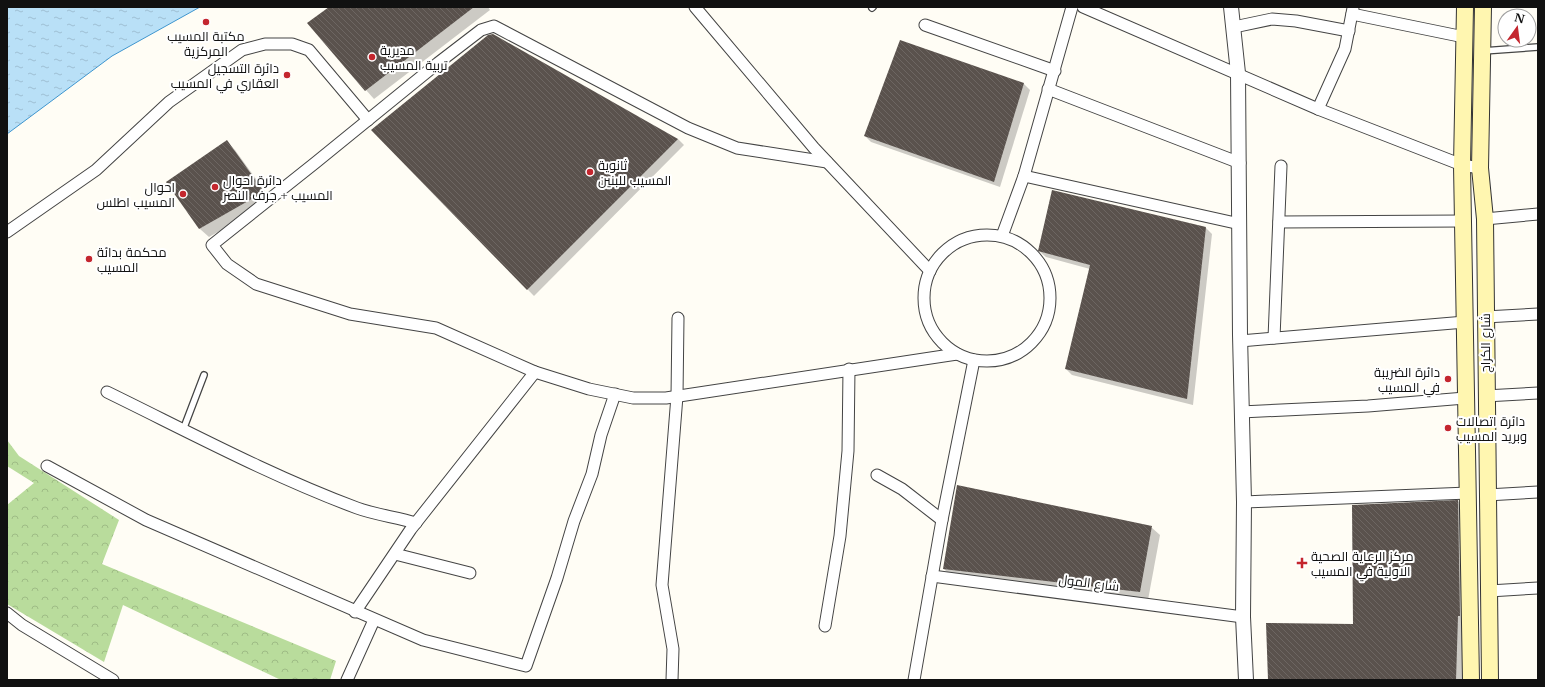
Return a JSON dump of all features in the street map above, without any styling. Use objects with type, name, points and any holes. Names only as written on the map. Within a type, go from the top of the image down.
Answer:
[{"type":"main road","name":"شارع الكراج","points":[[1465,7],[1462,165],[1471,680]]},
{"type":"main road","name":"شارع الكراج","points":[[1484,7],[1480,168],[1485,219],[1490,680]]},
{"type":"street","points":[[695,7],[827,162],[930,271]]},
{"type":"street","points":[[1002,236],[1024,176],[1072,7]]},
{"type":"street","points":[[1083,7],[1318,109],[1462,165],[1480,168]]},
{"type":"street","points":[[1231,7],[1238,73],[1240,163],[1240,341],[1244,502],[1243,617],[1246,680]]},
{"type":"street","points":[[1318,109],[1339,65],[1350,31],[1353,11],[1464,37]]},
{"type":"street","points":[[1234,27],[1272,19],[1296,21],[1350,31]]},
{"type":"street","points":[[925,25],[1055,71]]},
{"type":"street","points":[[827,162],[736,148],[688,128],[494,26],[481,30],[450,53],[212,245],[227,264],[255,286],[350,314],[436,328],[535,372],[589,389],[633,398],[677,396],[957,354]]},
{"type":"street","points":[[7,232],[96,170],[169,102],[242,50],[265,44],[292,44],[309,50],[368,120]]},
{"type":"street","points":[[1048,89],[1240,163]]},
{"type":"street","points":[[1274,338],[1281,166]]},
{"type":"street","points":[[1024,176],[1240,224]]},
{"type":"street","points":[[1485,219],[1538,214]]},
{"type":"street","points":[[1279,222],[1463,221]]},
{"type":"street","points":[[985,235],[1002,236],[1022,245],[1038,260],[1048,280],[1051,301],[1046,322],[1034,341],[1023,350],[1017,354],[996,360],[974,360],[957,354],[944,344],[934,332],[927,318],[924,302],[925,286],[930,271],[943,253],[952,245],[968,238],[985,235]]},
{"type":"street","points":[[1485,317],[1538,314]]},
{"type":"street","points":[[672,680],[673,649],[662,585],[677,396],[678,318]]},
{"type":"street","points":[[1240,341],[1464,322]]},
{"type":"street","points":[[914,680],[942,520],[974,360]]},
{"type":"street","points":[[825,626],[840,536],[848,451],[849,369]]},
{"type":"street","points":[[355,612],[416,523],[535,372]]},
{"type":"street","points":[[107,392],[183,430],[318,492],[359,509],[416,523]]},
{"type":"street","points":[[1486,396],[1538,393]]},
{"type":"street","points":[[47,466],[146,520],[374,620],[423,640],[526,666],[557,578],[574,521],[592,474],[601,435],[614,394]]},
{"type":"street","points":[[1241,412],[1368,406],[1465,398]]},
{"type":"street","points":[[877,476],[902,488],[942,520]]},
{"type":"street","points":[[1487,495],[1538,492]]},
{"type":"street","points":[[1244,502],[1468,493]]},
{"type":"street","points":[[394,554],[470,573]]},
{"type":"street","name":"شارع المول","points":[[932,576],[1243,617]]},
{"type":"street","points":[[1489,591],[1538,588]]},
{"type":"street","points":[[7,613],[22,624],[113,680]]},
{"type":"street","points":[[347,680],[374,620]]},
{"type":"lane","points":[[1483,51],[1538,47]]},
{"type":"lane","points":[[183,430],[204,375]]},
{"type":"green space","points":[[7,440],[19,456],[119,520],[102,564],[336,661],[330,680],[281,680],[123,605],[104,662],[7,604],[7,505],[34,483],[7,466]]},
{"type":"water","points":[[7,7],[200,7],[112,56],[7,134]]},
{"type":"building","name":"مديرية تربية المسيب","points":[[329,7],[474,7],[365,91],[307,23]]},
{"type":"building","points":[[493,34],[678,139],[527,290],[371,130],[488,35]]},
{"type":"building","points":[[900,40],[1024,83],[994,182],[864,136]]},
{"type":"building","name":"دائرة احوال المسيب + جرف النصر","points":[[227,140],[264,192],[199,229],[166,182]]},
{"type":"building","points":[[1052,190],[1206,227],[1187,399],[1065,369],[1090,265],[1038,251]]},
{"type":"building","points":[[957,485],[1152,526],[1140,592],[943,569]]},
{"type":"building","points":[[1458,500],[1460,616],[1458,616],[1456,680],[1268,680],[1266,623],[1353,624],[1352,505]]},
{"type":"place","name":"مكتبة المسيب المركزية","points":[[206,22]]},
{"type":"place","name":"مديرية تربية المسيب","points":[[372,57]]},
{"type":"place","name":"دائرة التسجيل العقاري في المسيب","points":[[287,75]]},
{"type":"place","name":"ثانوية المسيب للبنين","points":[[590,172]]},
{"type":"place","name":"دائرة احوال المسيب + جرف النصر","points":[[215,187]]},
{"type":"place","name":"احوال المسيب اطلس","points":[[183,194]]},
{"type":"place","name":"محكمة بدائة المسيب","points":[[89,259]]},
{"type":"place","name":"دائرة الضريبة في المسيب","points":[[1448,379]]},
{"type":"place","name":"دائرة اتصالات وبريد المسيب","points":[[1448,428]]},
{"type":"place","name":"مركز الرعاية الصحية الاولية في المسيب","points":[[1302,563]]}]
